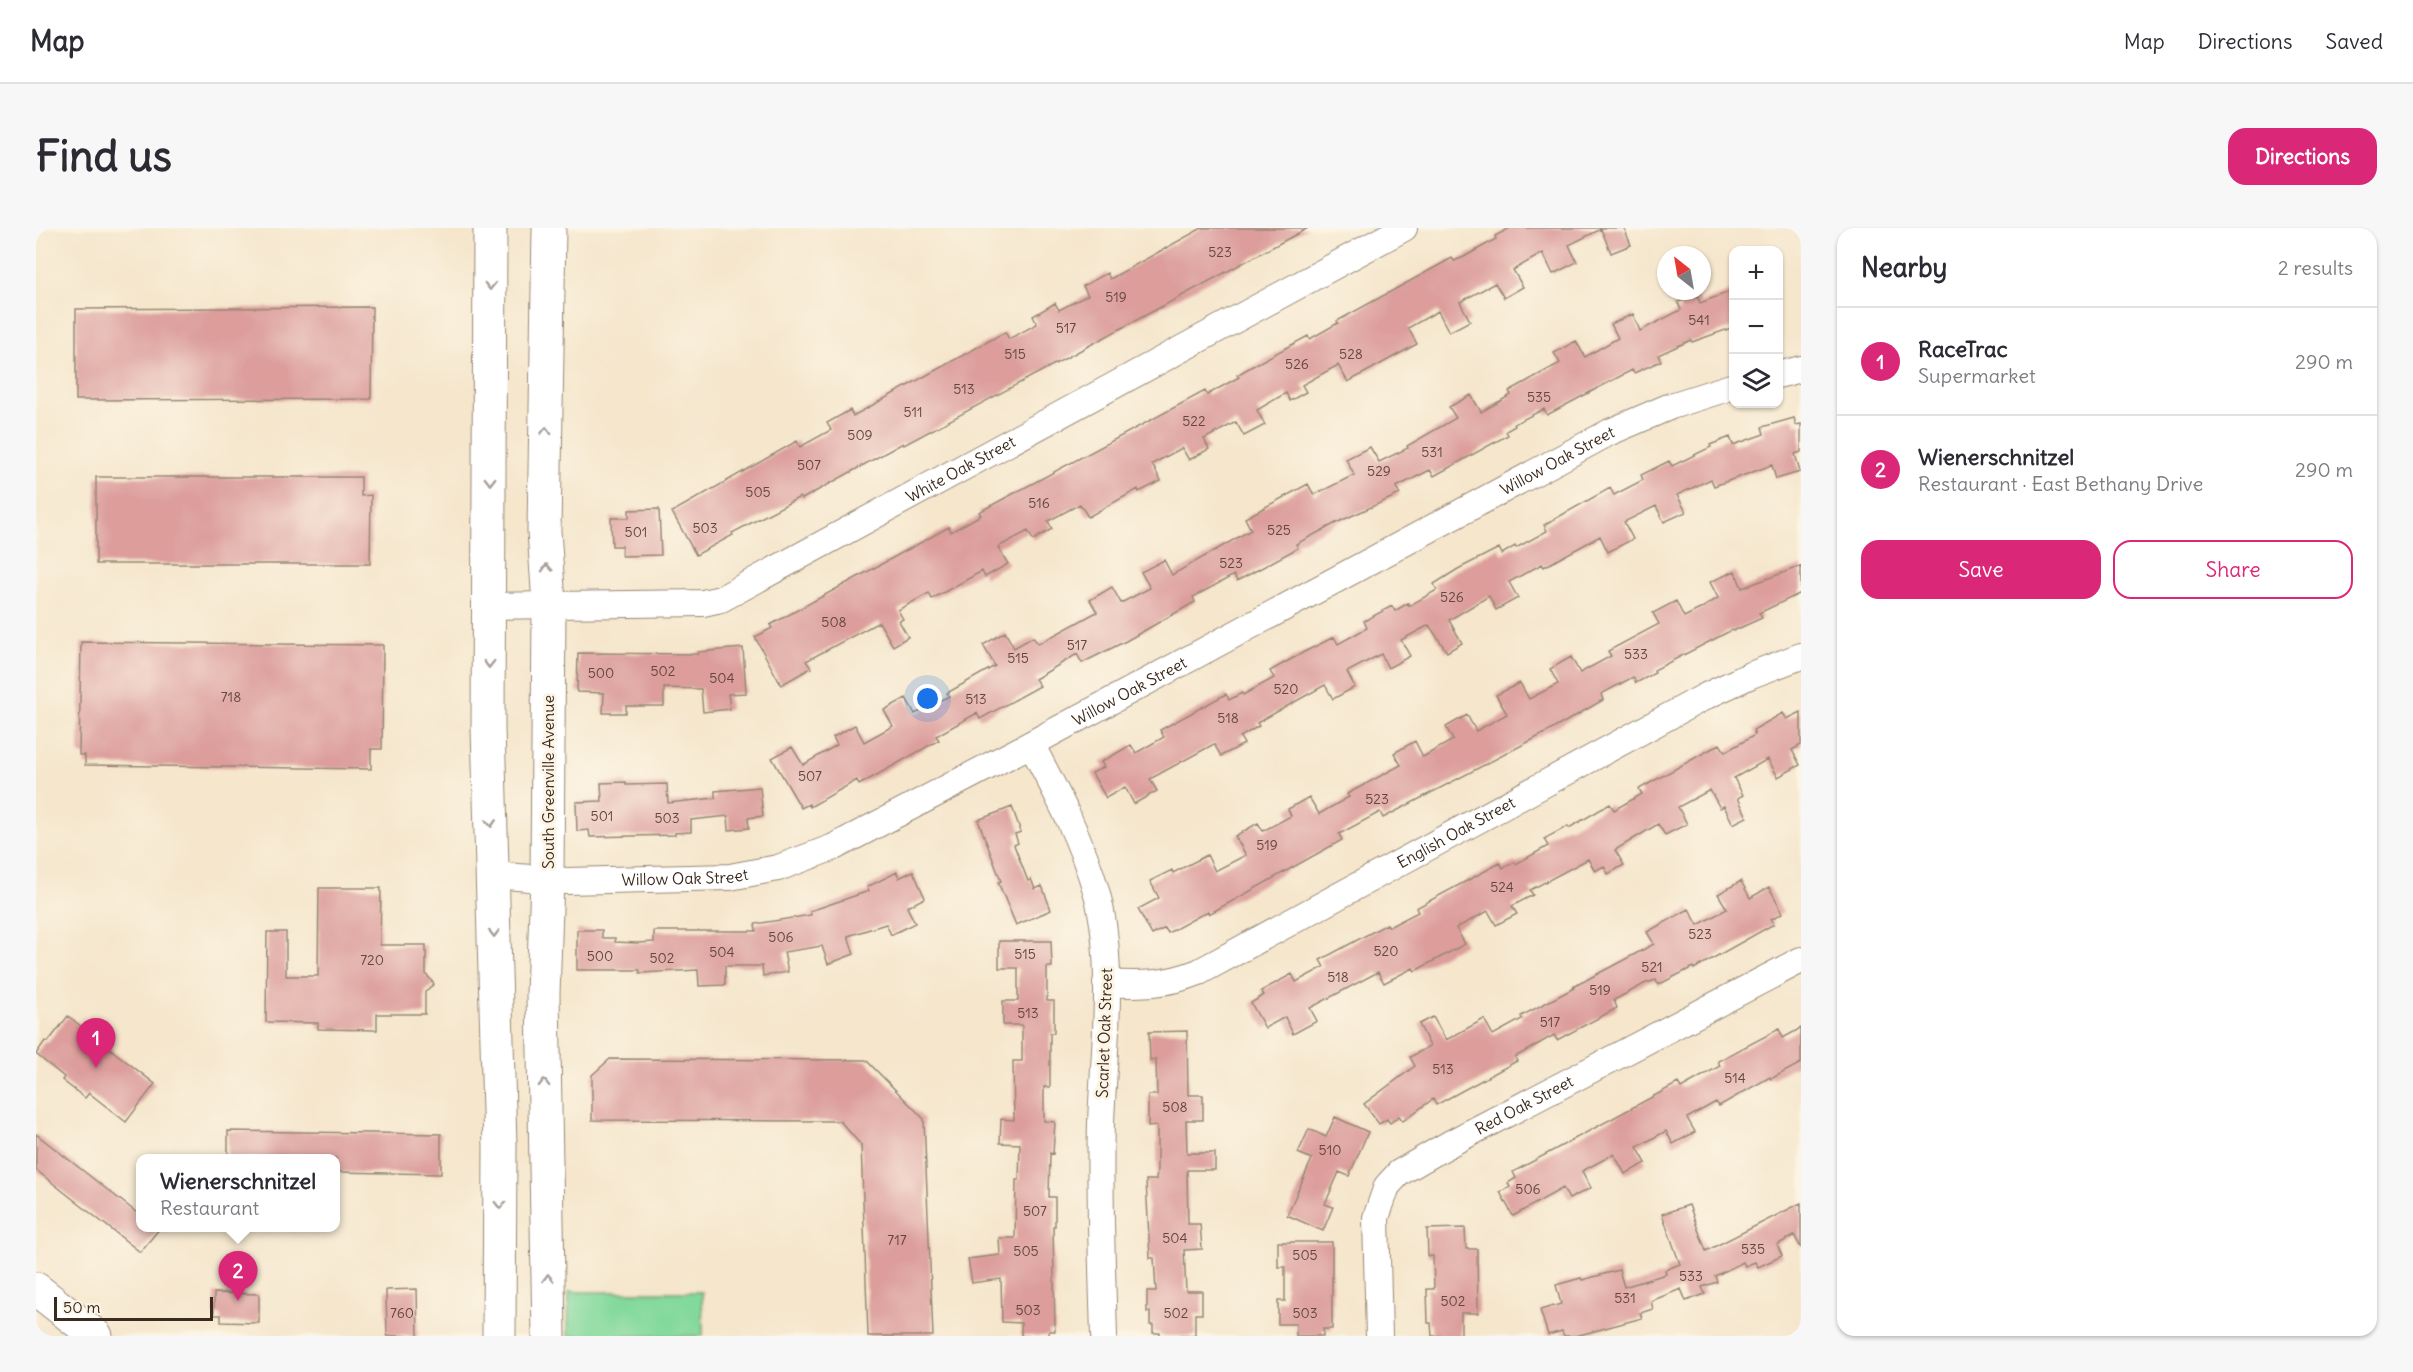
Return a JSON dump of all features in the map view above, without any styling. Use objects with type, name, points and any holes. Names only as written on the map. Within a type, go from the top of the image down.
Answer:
[{"type":"main road","points":[[490,228],[489,728],[500,1146],[499,1336]]},
{"type":"main road","name":"South Greenville Avenue","points":[[549,228],[544,531],[549,604],[547,879],[543,994],[549,1336]]},
{"type":"main road","points":[[36,1290],[96,1336]]},
{"type":"main road","points":[[491,1336],[500,1301]]},
{"type":"street","name":"White Oak Street","points":[[490,606],[703,603],[721,599],[1404,228]]},
{"type":"street","points":[[1783,374],[1801,369]]},
{"type":"street","name":"Willow Oak Street","points":[[493,875],[547,879],[692,879],[730,876],[778,868],[834,848],[1610,432],[1671,406],[1729,388]]},
{"type":"street","name":"English Oak Street","points":[[1106,983],[1153,985],[1177,981],[1199,972],[1706,696],[1751,675],[1801,656]]},
{"type":"street","name":"Scarlet Oak Street","points":[[1031,744],[1072,823],[1097,895],[1104,932],[1106,983],[1101,1143],[1104,1336]]},
{"type":"street","name":"Red Oak Street","points":[[1379,1336],[1376,1218],[1388,1186],[1399,1173],[1451,1143],[1801,960]]},
{"type":"green space","points":[[569,1292],[702,1292],[703,1336],[568,1336]]},
{"type":"building","points":[[1202,228],[1308,228],[904,445],[903,443],[802,499],[800,497],[732,533],[733,535],[696,555],[672,512],[797,441],[800,447],[831,430],[827,423],[850,410],[853,416],[1005,332],[1009,339],[1037,324],[1033,316],[1055,303],[1059,310],[1088,295],[1083,286],[1107,273],[1110,279]]},
{"type":"building","points":[[1510,228],[1624,228],[1631,245],[1611,253],[1601,229],[1569,245],[1577,262],[1553,274],[1543,253],[1513,270],[1523,287],[1504,298],[1495,283],[1460,302],[1470,321],[1449,332],[1438,311],[1408,328],[1417,344],[1348,382],[1338,365],[1302,385],[1306,392],[1290,401],[1286,393],[1257,410],[1265,425],[1244,436],[1236,422],[1204,439],[1209,449],[1189,460],[1182,448],[1152,464],[1161,481],[1139,492],[1138,489],[1088,517],[1080,504],[1048,521],[1052,529],[1033,540],[1028,531],[998,547],[1008,564],[985,577],[982,571],[932,599],[929,593],[898,610],[903,619],[899,621],[908,637],[893,646],[879,622],[806,661],[811,668],[781,685],[755,637],[772,628],[770,625],[949,527],[951,532],[981,515],[979,512],[1205,391],[1207,395],[1239,377],[1237,375],[1256,364],[1308,336],[1310,339],[1338,323],[1337,321],[1452,258],[1454,261],[1464,257],[1496,239],[1495,236]]},
{"type":"building","points":[[1729,292],[1729,329],[1692,342],[1691,340],[1658,355],[1661,361],[1634,373],[1632,370],[1547,415],[1544,409],[1514,424],[1515,426],[1506,431],[1508,435],[1434,476],[1430,470],[1396,487],[1400,494],[1296,544],[1298,548],[1237,581],[1234,575],[1193,597],[1195,602],[1126,641],[1082,663],[1077,654],[1035,679],[1040,686],[980,719],[977,713],[936,736],[939,740],[859,785],[857,780],[810,807],[809,804],[801,808],[772,758],[792,747],[803,765],[837,745],[833,737],[855,725],[864,742],[893,726],[884,710],[906,698],[915,714],[949,696],[947,693],[995,666],[983,645],[1005,632],[1014,648],[1033,637],[1038,644],[1097,612],[1090,600],[1112,587],[1121,603],[1150,588],[1141,572],[1164,560],[1172,575],[1251,530],[1245,518],[1308,484],[1314,495],[1354,475],[1346,459],[1370,447],[1379,462],[1408,448],[1407,446],[1456,418],[1449,407],[1471,395],[1481,412],[1511,395],[1509,391],[1560,363],[1554,353],[1576,341],[1585,357],[1618,338],[1611,324],[1633,314],[1640,331],[1681,310],[1678,302],[1699,300],[1700,303]]},
{"type":"building","points":[[372,307],[371,399],[76,400],[76,309]]},
{"type":"building","points":[[1794,418],[1796,425],[1801,424],[1801,452],[1795,454],[1800,472],[1776,479],[1772,465],[1714,486],[1711,479],[1677,495],[1686,512],[1664,522],[1656,506],[1624,522],[1633,539],[1608,552],[1600,536],[1544,567],[1542,564],[1509,582],[1518,598],[1496,610],[1489,596],[1449,620],[1462,643],[1447,652],[1429,625],[1401,640],[1410,656],[1388,668],[1381,654],[1347,672],[1355,687],[1333,699],[1325,685],[1257,723],[1259,726],[1240,737],[1244,744],[1221,756],[1214,744],[1150,779],[1157,791],[1134,804],[1125,787],[1106,798],[1092,773],[1104,767],[1101,762],[1131,745],[1136,753],[1164,737],[1160,730],[1226,694],[1229,700],[1274,678],[1270,671],[1304,652],[1334,637],[1338,644],[1367,628],[1364,621],[1392,606],[1395,611],[1408,603],[1409,606],[1437,590],[1434,584],[1458,569],[1499,548],[1502,554],[1547,531],[1544,525],[1610,488],[1614,495],[1643,480],[1641,475],[1669,461],[1672,466],[1730,437],[1733,445],[1764,434],[1762,427]]},
{"type":"building","points":[[96,477],[361,477],[361,496],[371,495],[370,564],[96,564]]},
{"type":"building","points":[[659,509],[661,555],[622,556],[622,546],[612,546],[611,518],[629,518],[629,510]]},
{"type":"building","points":[[1801,566],[1801,593],[1759,613],[1762,618],[1732,630],[1654,670],[1655,673],[1636,683],[1633,677],[1601,694],[1603,700],[1551,730],[1383,818],[1380,812],[1339,834],[1342,840],[1209,914],[1208,911],[1168,933],[1165,928],[1152,935],[1138,909],[1159,898],[1150,881],[1172,870],[1173,873],[1207,855],[1215,871],[1246,855],[1235,836],[1258,823],[1263,831],[1291,816],[1288,809],[1309,797],[1319,814],[1349,797],[1347,794],[1401,765],[1394,753],[1415,741],[1423,757],[1453,740],[1446,727],[1467,715],[1476,731],[1507,714],[1496,695],[1520,683],[1529,699],[1558,684],[1550,669],[1571,657],[1580,673],[1611,656],[1608,651],[1659,624],[1653,613],[1676,601],[1684,617],[1718,598],[1710,582],[1735,571],[1742,588]]},
{"type":"building","points":[[81,642],[383,645],[382,749],[371,749],[371,769],[85,765],[85,755],[79,755]]},
{"type":"building","points":[[743,648],[746,693],[728,694],[730,709],[703,712],[701,689],[664,688],[664,706],[626,706],[626,713],[603,713],[604,693],[577,692],[578,653],[698,654],[698,652]]},
{"type":"building","points":[[1801,712],[1801,745],[1792,750],[1800,765],[1778,777],[1768,759],[1734,778],[1743,795],[1738,798],[1747,817],[1733,824],[1724,806],[1720,808],[1710,790],[1678,807],[1687,824],[1665,835],[1658,824],[1615,850],[1624,865],[1608,874],[1604,866],[1595,871],[1588,859],[1530,890],[1533,895],[1512,906],[1517,914],[1496,925],[1488,911],[1456,928],[1465,944],[1415,971],[1413,968],[1384,983],[1378,972],[1310,1008],[1317,1021],[1293,1034],[1285,1017],[1265,1028],[1251,1003],[1264,995],[1261,991],[1292,974],[1296,982],[1324,967],[1320,960],[1387,924],[1389,927],[1418,912],[1416,908],[1500,863],[1503,868],[1515,862],[1516,864],[1548,846],[1544,839],[1568,826],[1569,828],[1610,804],[1614,810],[1642,794],[1639,789],[1720,744],[1725,752],[1755,735],[1753,730],[1783,713],[1787,719]]},
{"type":"building","points":[[626,782],[626,785],[667,784],[668,803],[715,798],[715,791],[760,787],[763,816],[748,818],[749,828],[729,830],[728,816],[691,820],[691,832],[675,833],[675,835],[590,837],[589,830],[577,831],[576,802],[602,801],[601,783]]},
{"type":"building","points":[[1012,807],[1021,832],[1015,834],[1018,843],[1014,845],[1028,881],[1031,879],[1035,889],[1042,886],[1051,910],[1016,925],[998,882],[1001,881],[978,820]]},
{"type":"building","points":[[913,871],[925,898],[907,907],[915,923],[891,935],[886,924],[848,936],[854,954],[828,964],[822,946],[784,952],[788,972],[763,976],[762,966],[725,966],[725,985],[699,986],[698,970],[640,973],[640,970],[577,970],[577,930],[602,930],[602,938],[615,938],[615,942],[637,943],[654,942],[654,931],[756,931],[755,924],[811,915],[810,911],[869,891],[867,887],[897,872],[899,878]]},
{"type":"building","points":[[1741,881],[1750,898],[1769,887],[1783,913],[1771,919],[1774,924],[1694,969],[1693,967],[1658,985],[1656,980],[1646,983],[1614,1000],[1617,1008],[1557,1040],[1554,1035],[1515,1057],[1517,1061],[1436,1105],[1433,1099],[1403,1121],[1399,1116],[1390,1123],[1387,1119],[1379,1124],[1364,1104],[1415,1066],[1410,1057],[1430,1046],[1419,1024],[1433,1017],[1446,1040],[1484,1019],[1493,1035],[1522,1019],[1521,1016],[1654,944],[1647,932],[1689,909],[1698,925],[1727,909],[1718,894]]},
{"type":"building","points":[[319,888],[381,888],[380,945],[426,945],[426,974],[434,984],[425,992],[425,1014],[377,1014],[377,1030],[318,1029],[318,1023],[266,1022],[267,932],[286,932],[286,976],[318,976]]},
{"type":"building","points":[[999,941],[1051,941],[1052,967],[1047,967],[1047,1001],[1054,1001],[1054,1033],[1050,1033],[1050,1087],[1044,1087],[1044,1121],[1055,1122],[1053,1154],[1050,1153],[1049,1197],[1055,1197],[1055,1226],[1053,1226],[1055,1331],[1049,1331],[1049,1336],[1021,1336],[1021,1323],[1002,1322],[1001,1279],[972,1283],[968,1259],[1000,1255],[999,1238],[1015,1238],[1016,1180],[1019,1180],[1020,1144],[1000,1143],[1001,1119],[1014,1120],[1013,1061],[1022,1061],[1022,1025],[1003,1025],[1003,1001],[1018,1001],[1018,968],[999,968]]},
{"type":"building","points":[[68,1016],[155,1084],[126,1122],[89,1093],[85,1098],[62,1080],[64,1077],[36,1054]]},
{"type":"building","points":[[1801,1028],[1801,1063],[1771,1079],[1770,1077],[1719,1106],[1716,1102],[1687,1118],[1695,1132],[1673,1144],[1666,1131],[1637,1147],[1646,1163],[1625,1174],[1614,1154],[1582,1171],[1591,1188],[1569,1199],[1563,1188],[1513,1216],[1500,1192],[1510,1187],[1508,1183],[1516,1178],[1513,1172],[1678,1083],[1681,1088],[1720,1066],[1718,1061],[1779,1029],[1783,1038]]},
{"type":"building","points":[[1187,1031],[1188,1095],[1203,1095],[1203,1120],[1186,1120],[1187,1153],[1215,1153],[1215,1170],[1187,1170],[1188,1224],[1200,1224],[1202,1249],[1184,1250],[1186,1291],[1202,1291],[1202,1314],[1195,1314],[1195,1336],[1160,1336],[1160,1333],[1153,1333],[1153,1325],[1150,1325],[1150,1312],[1147,1312],[1147,1291],[1156,1291],[1154,1258],[1150,1258],[1146,1180],[1156,1180],[1157,1171],[1157,1126],[1148,1127],[1148,1095],[1157,1095],[1156,1059],[1150,1060],[1149,1032]]},
{"type":"building","points":[[610,1059],[866,1060],[924,1119],[933,1336],[868,1336],[861,1145],[840,1121],[592,1120],[592,1075]]},
{"type":"building","points":[[1335,1117],[1368,1132],[1349,1176],[1339,1172],[1325,1204],[1333,1207],[1323,1231],[1287,1215],[1312,1159],[1298,1153],[1309,1129],[1326,1137]]},
{"type":"building","points":[[228,1131],[441,1134],[441,1174],[340,1172],[340,1154],[228,1154]]},
{"type":"building","points":[[36,1134],[136,1212],[136,1232],[157,1232],[140,1252],[36,1170]]},
{"type":"building","points":[[1801,1203],[1801,1248],[1794,1235],[1777,1245],[1782,1256],[1758,1267],[1755,1262],[1745,1266],[1743,1262],[1715,1276],[1717,1282],[1702,1287],[1705,1294],[1686,1301],[1681,1289],[1651,1301],[1653,1309],[1640,1313],[1642,1318],[1576,1336],[1564,1336],[1562,1331],[1548,1335],[1540,1310],[1561,1304],[1556,1285],[1619,1270],[1624,1287],[1666,1274],[1665,1270],[1680,1264],[1662,1214],[1689,1205],[1706,1251]]},
{"type":"building","points":[[1465,1228],[1466,1249],[1477,1249],[1478,1313],[1461,1313],[1461,1336],[1432,1336],[1431,1323],[1428,1323],[1427,1289],[1434,1289],[1433,1256],[1428,1256],[1427,1229]]},
{"type":"building","points":[[1278,1242],[1332,1242],[1332,1329],[1323,1329],[1323,1336],[1296,1336],[1296,1324],[1278,1324],[1278,1301],[1285,1301],[1285,1267],[1278,1267]]},
{"type":"building","points":[[417,1289],[418,1336],[387,1336],[386,1290]]},
{"type":"building","points":[[214,1293],[259,1294],[259,1323],[221,1322],[221,1315],[214,1315]]},
{"type":"place","name":"RaceTrac","points":[[96,1068]]},
{"type":"place","name":"Wienerschnitzel","points":[[238,1301]]}]
